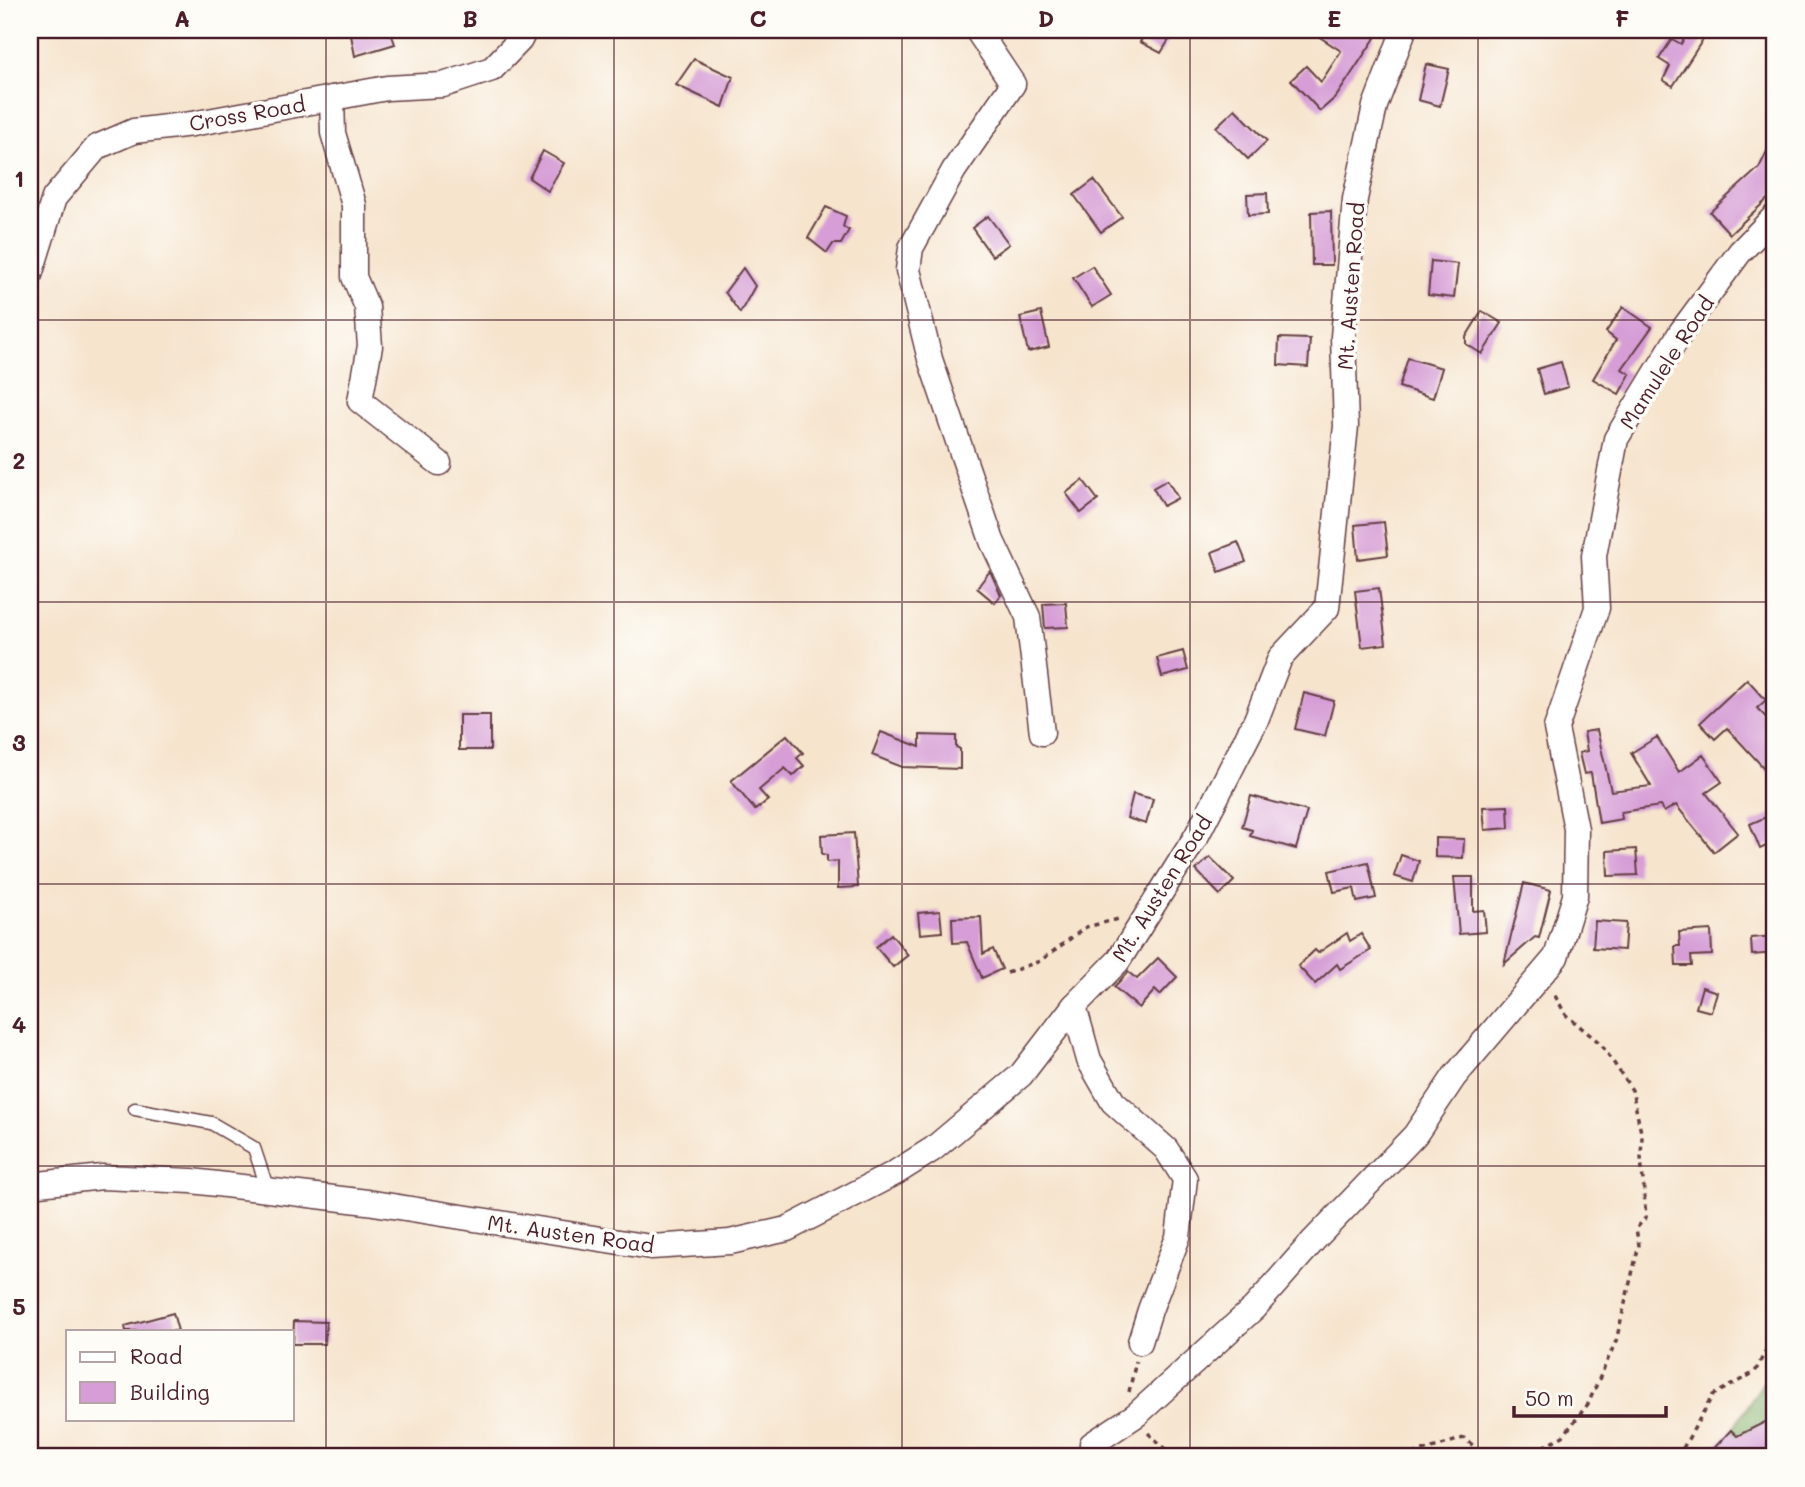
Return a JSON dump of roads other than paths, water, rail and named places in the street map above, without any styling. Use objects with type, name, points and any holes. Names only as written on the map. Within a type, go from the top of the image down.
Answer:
[{"type":"street","name":"Cross Road","points":[[30,275],[54,198],[97,147],[134,131],[192,124],[387,88],[443,85],[492,69],[520,40],[525,30]]},
{"type":"street","points":[[977,30],[1013,83],[954,170],[911,248],[908,270],[930,359],[992,541],[1028,617],[1042,733]]},
{"type":"street","name":"Mt. Austen Road","points":[[30,1185],[103,1177],[192,1181],[367,1202],[652,1247],[730,1242],[787,1229],[895,1173],[933,1149],[1021,1075],[1074,1006],[1118,961],[1197,835],[1256,720],[1280,658],[1327,608],[1346,426],[1343,337],[1354,200],[1375,106],[1404,30]]},
{"type":"street","points":[[332,98],[333,133],[354,205],[354,276],[367,307],[370,345],[359,401],[439,463]]},
{"type":"street","name":"Mamulele Road","points":[[1094,1457],[1093,1444],[1136,1415],[1254,1308],[1314,1240],[1415,1135],[1454,1077],[1556,957],[1575,896],[1576,829],[1556,729],[1597,608],[1594,556],[1616,439],[1681,332],[1741,251],[1775,216]]},
{"type":"street","points":[[1074,1006],[1089,1060],[1113,1102],[1166,1149],[1185,1179],[1178,1237],[1140,1342]]},
{"type":"lane","points":[[135,1109],[211,1123],[254,1148],[268,1190]]}]
